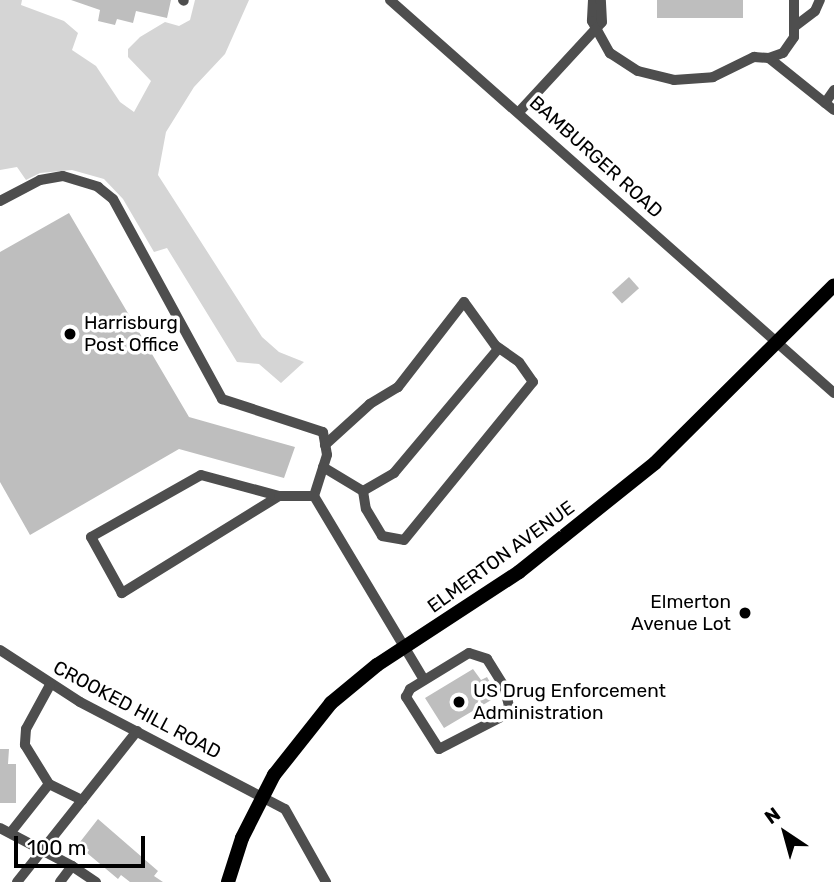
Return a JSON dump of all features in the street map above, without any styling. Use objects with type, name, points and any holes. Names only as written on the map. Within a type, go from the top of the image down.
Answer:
[{"type":"main road","name":"ELMERTON AVENUE","points":[[228,882],[261,796],[316,719],[363,675],[519,572],[655,463],[834,285]]},
{"type":"street","name":"BAMBURGER ROAD","points":[[390,0],[519,112],[775,344],[834,393]]},
{"type":"street","points":[[593,0],[595,27],[610,52],[638,71],[674,80],[712,77],[754,57],[769,58],[783,53],[794,37],[794,0]]},
{"type":"street","points":[[519,112],[602,22],[601,0]]},
{"type":"street","points":[[794,27],[808,18],[820,0]]},
{"type":"street","points":[[769,58],[830,106],[834,90]]},
{"type":"street","points":[[0,201],[40,180],[63,176],[98,187],[113,199],[222,399],[323,432],[323,467],[314,496],[424,680]]},
{"type":"street","points":[[323,467],[363,491],[366,509],[382,536],[404,540],[533,382],[519,362],[499,348],[464,302],[398,387],[370,404],[325,445]]},
{"type":"street","points":[[363,491],[394,473],[499,348]]},
{"type":"street","points":[[279,496],[122,593],[91,537],[201,475],[279,496],[314,496]]},
{"type":"street","name":"CROOKED HILL ROAD","points":[[0,650],[50,685],[261,796],[290,814],[326,882]]},
{"type":"street","points":[[469,653],[478,653],[487,659],[504,686],[509,706],[503,716],[439,749],[408,705],[410,689],[424,680],[469,653]]},
{"type":"street","points":[[50,685],[26,729],[24,746],[49,783],[82,800]]},
{"type":"street","points":[[17,882],[137,732]]},
{"type":"street","points":[[49,783],[6,830],[96,882]]},
{"type":"street","points":[[60,882],[72,866]]},
{"type":"shaded area","points":[[0,0],[22,0],[21,5],[64,21],[78,33],[72,50],[96,66],[120,102],[134,112],[151,81],[128,57],[128,49],[140,37],[165,22],[179,26],[190,20],[195,0],[249,0],[225,54],[194,87],[166,132],[158,175],[262,337],[279,352],[304,362],[281,383],[259,364],[237,362],[167,248],[154,252],[123,199],[104,179],[72,170],[40,173],[26,180],[17,167],[0,170]]},
{"type":"building","points":[[71,0],[171,0],[167,18],[136,11],[133,23],[117,19],[115,25],[98,21],[100,10]]},
{"type":"building","points":[[657,0],[743,0],[743,18],[657,18]]},
{"type":"building","name":"Harrisburg Post Office","points":[[69,213],[189,417],[295,447],[284,478],[179,449],[30,535],[0,482],[0,252]]},
{"type":"building","points":[[629,277],[639,288],[622,304],[612,292]]},
{"type":"building","name":"US Drug Enforcement Administration","points":[[473,669],[481,680],[487,677],[498,696],[444,728],[425,698]]},
{"type":"building","points":[[0,749],[9,749],[8,764],[16,764],[16,803],[0,803]]},
{"type":"building","points":[[98,819],[158,871],[154,876],[163,882],[130,882],[121,875],[118,879],[87,853],[89,850],[80,842]]},
{"type":"place","name":"Harrisburg Post Office","points":[[70,334]]},
{"type":"place","name":"Elmerton Avenue Lot","points":[[745,613]]},
{"type":"place","name":"US Drug Enforcement Administration","points":[[459,702]]}]
